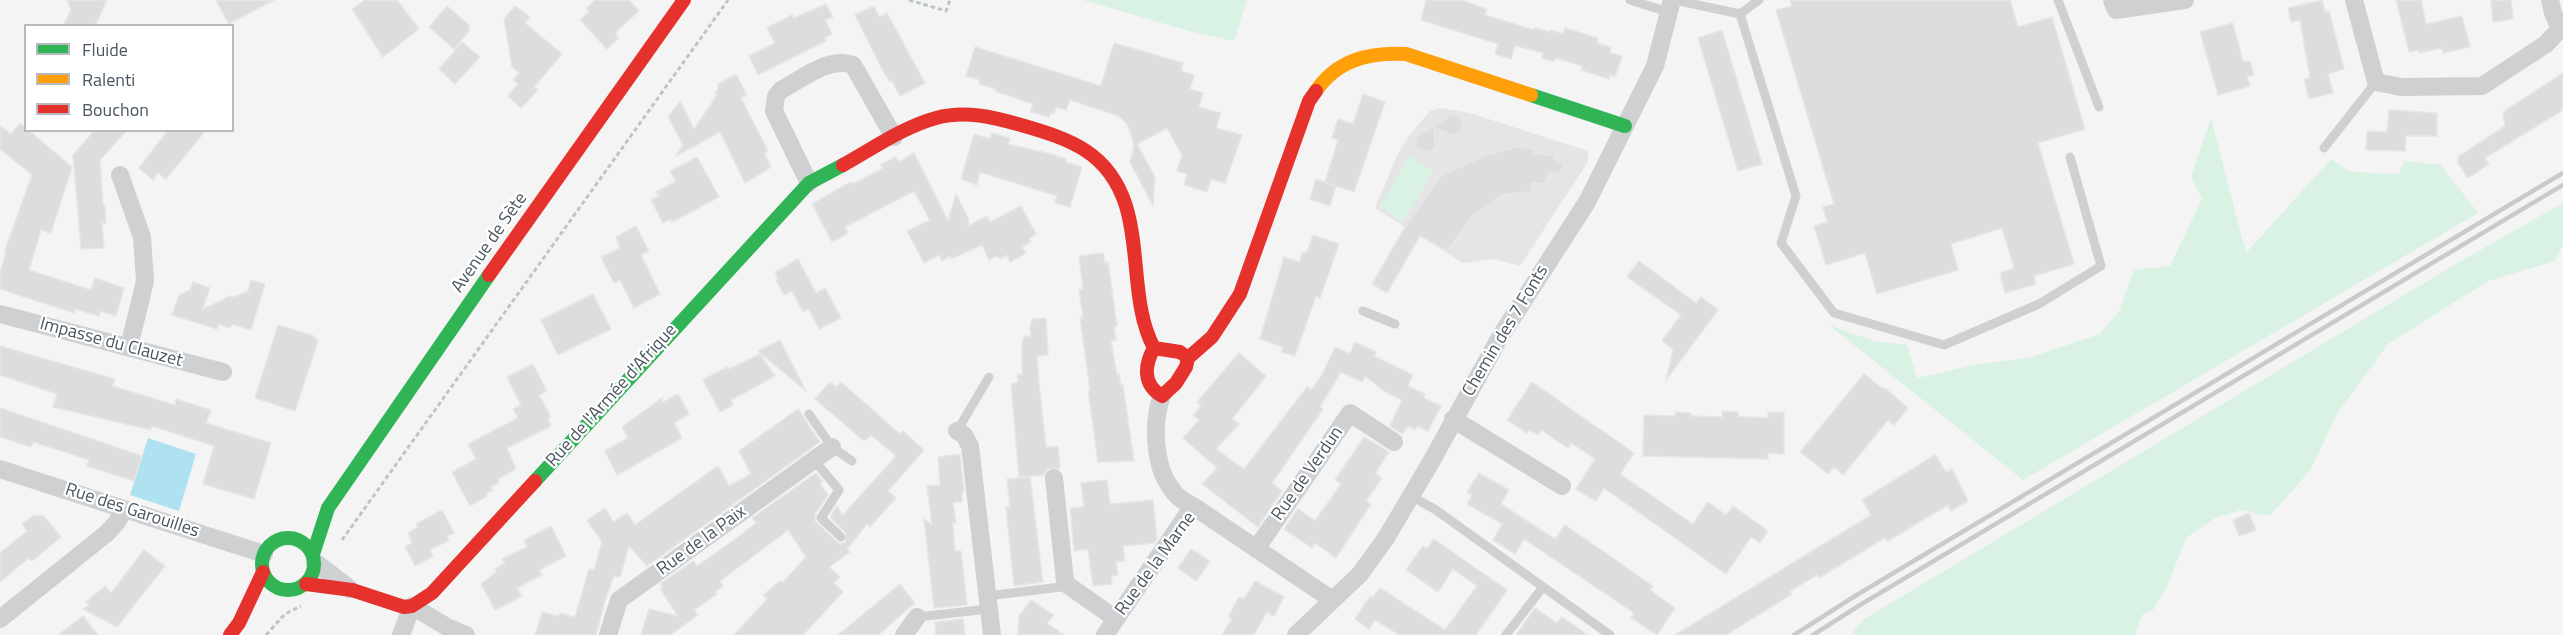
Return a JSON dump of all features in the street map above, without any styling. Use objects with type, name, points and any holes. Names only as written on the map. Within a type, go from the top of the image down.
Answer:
[{"type":"street","name":"Avenue de Sète","points":[[314,558],[328,508],[404,395],[684,0]]},
{"type":"street","points":[[2112,0],[2116,10],[2185,0]]},
{"type":"street","points":[[2354,0],[2376,82],[2401,87],[2482,86],[2546,44],[2562,29],[2553,13],[2550,0]]},
{"type":"street","name":"Chemin des 7 Fonts","points":[[1296,635],[1331,599],[1360,574],[1386,538],[1500,337],[1587,202],[1655,66],[1672,4]]},
{"type":"street","points":[[1193,506],[1171,489],[1160,466],[1155,423],[1156,410],[1162,396],[1176,383],[1186,367],[1188,358],[1212,337],[1240,294],[1309,101],[1319,84],[1333,70],[1350,60],[1368,54],[1387,52],[1406,54],[1625,126]]},
{"type":"street","points":[[808,183],[774,111],[776,96],[781,90],[831,64],[853,65],[894,137]]},
{"type":"street","name":"Rue de l'Armée d'Afrique","points":[[412,606],[432,594],[808,183],[894,137],[938,117],[970,113],[1058,136],[1091,153],[1111,173],[1124,198],[1131,226],[1145,331],[1154,348]]},
{"type":"street","points":[[120,175],[142,237],[145,281],[129,347]]},
{"type":"street","name":"Impasse du Clauzet","points":[[0,314],[223,372]]},
{"type":"street","points":[[1162,396],[1157,394],[1149,383],[1146,371],[1147,359],[1154,348],[1180,352],[1188,358]]},
{"type":"street","name":"Rue de Verdun","points":[[1256,549],[1350,413],[1394,442]]},
{"type":"street","points":[[1453,419],[1562,486]]},
{"type":"street","points":[[957,431],[969,440],[992,635]]},
{"type":"street","name":"Rue de la Paix","points":[[608,635],[619,600],[832,447]]},
{"type":"street","name":"Rue des Garouilles","points":[[0,469],[124,509],[263,563]]},
{"type":"street","points":[[1054,478],[1065,581],[1116,619]]},
{"type":"street","name":"Rue de la Marne","points":[[1105,635],[1193,506],[1331,599]]},
{"type":"street","name":"Avenue de Sète","points":[[286,538],[328,508]]},
{"type":"street","points":[[0,619],[107,532],[117,522],[124,509]]},
{"type":"street","points":[[230,635],[239,623],[269,546],[286,538],[302,542],[314,558],[352,590]]},
{"type":"street","points":[[239,623],[273,598],[306,584],[312,578],[314,558]]},
{"type":"street","points":[[263,563],[273,598]]},
{"type":"street","points":[[306,584],[352,590],[389,603],[412,606],[447,627],[466,635]]},
{"type":"street","points":[[401,635],[412,606]]},
{"type":"street","points":[[904,635],[917,617]]},
{"type":"lane","points":[[1630,0],[1740,14],[1759,0]]},
{"type":"lane","points":[[2058,0],[2098,107]]},
{"type":"lane","points":[[1740,14],[1796,196],[1781,243],[1834,313],[1944,345],[2039,304],[2101,266],[2070,157]]},
{"type":"lane","points":[[2324,148],[2376,82]]},
{"type":"lane","points":[[1363,311],[1395,324]]},
{"type":"lane","points":[[957,431],[989,377]]},
{"type":"lane","points":[[809,414],[832,447],[852,461]]},
{"type":"lane","points":[[814,460],[839,490],[821,518],[841,537]]},
{"type":"lane","points":[[1411,496],[1436,510],[1610,635]]},
{"type":"lane","points":[[917,617],[1069,586]]},
{"type":"lane","points":[[1506,635],[1543,587]]},
{"type":"path","points":[[339,544],[728,0]]},
{"type":"path","points":[[909,0],[946,11],[950,0]]},
{"type":"path","points":[[266,635],[285,614],[304,604]]},
{"type":"shaded area","points":[[1441,108],[1470,113],[1588,151],[1588,162],[1520,266],[1493,259],[1463,263],[1375,208],[1396,158],[1408,137],[1430,111]]},
{"type":"green space","points":[[1083,0],[1247,0],[1234,41],[1193,32]]},
{"type":"green space","points":[[2211,118],[2246,253],[2331,159],[2350,172],[2399,174],[2404,161],[2441,165],[2478,213],[2023,480],[1829,325],[1874,341],[1907,345],[1917,378],[1979,364],[2028,358],[2100,334],[2119,311],[2134,270],[2170,266],[2202,199],[2191,177]]},
{"type":"green space","points":[[1410,156],[1434,171],[1403,222],[1379,207]]},
{"type":"green space","points":[[2563,203],[2563,244],[2555,261],[2488,281],[2388,344],[2338,412],[2311,469],[2270,516],[2241,510],[2215,518],[2186,538],[2167,587],[2153,610],[2142,615],[2135,635],[1857,635],[1852,633],[1864,619],[2454,265]]},
{"type":"water","points":[[148,438],[196,454],[179,511],[130,495]]},
{"type":"building","points":[[67,0],[107,0],[96,24],[64,24],[71,10]]},
{"type":"building","points":[[216,0],[274,0],[229,24]]},
{"type":"building","points":[[365,0],[397,0],[419,29],[383,57],[352,9]]},
{"type":"building","points":[[595,0],[629,0],[639,11],[615,33],[619,38],[607,49],[580,20],[589,12],[586,9]]},
{"type":"building","points":[[1426,0],[1461,0],[1487,9],[1485,15],[1534,30],[1535,28],[1550,32],[1551,30],[1563,34],[1565,28],[1598,38],[1597,43],[1611,47],[1610,53],[1622,56],[1615,77],[1610,75],[1609,79],[1581,70],[1582,66],[1556,58],[1554,62],[1542,58],[1543,53],[1515,46],[1511,59],[1495,54],[1498,44],[1421,20]]},
{"type":"building","points":[[1790,0],[2010,0],[2018,27],[2052,17],[2085,129],[2038,143],[2074,264],[2034,276],[2036,284],[2005,293],[2000,273],[2014,268],[2002,228],[1951,244],[1958,270],[1877,294],[1865,253],[1826,265],[1814,226],[1827,222],[1823,207],[1834,204],[1776,10],[1792,6]]},
{"type":"building","points":[[2322,0],[2325,12],[2329,11],[2344,69],[2328,74],[2333,93],[2309,99],[2304,79],[2310,78],[2300,20],[2291,22],[2288,8]]},
{"type":"building","points":[[2396,0],[2421,0],[2426,24],[2462,16],[2470,47],[2443,53],[2442,48],[2419,53],[2418,50],[2409,52]]},
{"type":"building","points":[[2491,0],[2511,0],[2513,19],[2493,22]]},
{"type":"building","points":[[826,4],[833,17],[825,20],[832,34],[824,38],[826,41],[758,75],[749,56],[775,43],[767,28],[792,15],[794,18]]},
{"type":"building","points":[[447,6],[469,25],[469,31],[454,49],[429,27]]},
{"type":"building","points":[[515,6],[530,17],[525,23],[562,54],[534,87],[538,90],[521,108],[508,96],[518,84],[513,80],[519,73],[512,67],[504,19]]},
{"type":"building","points":[[874,6],[879,17],[887,13],[925,83],[900,96],[892,81],[890,82],[884,73],[855,15]]},
{"type":"building","points":[[2233,23],[2243,62],[2250,61],[2254,75],[2247,76],[2250,86],[2218,95],[2200,32]]},
{"type":"building","points":[[1722,30],[1762,164],[1738,171],[1698,38]]},
{"type":"building","points":[[462,42],[480,57],[455,84],[439,69]]},
{"type":"building","points":[[1114,43],[1183,63],[1181,71],[1194,75],[1190,89],[1203,93],[1199,107],[1221,113],[1216,128],[1242,135],[1225,183],[1211,179],[1207,192],[1184,185],[1187,174],[1177,171],[1182,155],[1167,128],[1137,144],[1155,177],[1153,206],[1130,162],[1134,146],[1127,124],[1119,116],[1070,100],[1066,110],[1056,107],[1054,113],[1051,112],[1049,117],[1030,112],[1033,104],[995,91],[996,89],[979,84],[980,80],[966,76],[975,47],[1101,86]]},
{"type":"building","points":[[2563,73],[2563,110],[2485,158],[2489,164],[2468,178],[2458,163],[2458,157],[2505,126],[2503,112]]},
{"type":"building","points":[[736,74],[747,95],[741,98],[768,151],[764,153],[771,167],[745,183],[720,132],[676,156],[683,145],[668,117],[680,101],[694,129],[717,95],[715,92],[718,90],[718,84]]},
{"type":"building","points":[[1363,94],[1385,102],[1354,192],[1325,182],[1338,140],[1332,138],[1338,119],[1353,124]]},
{"type":"building","points":[[2389,110],[2437,113],[2437,136],[2406,136],[2405,151],[2366,150],[2367,131],[2387,132]]},
{"type":"building","points":[[1453,114],[1462,120],[1462,129],[1453,136],[1434,127],[1435,147],[1428,152],[1417,148],[1416,137]]},
{"type":"building","points":[[20,123],[24,126],[24,132],[31,132],[72,167],[51,233],[41,230],[29,270],[91,290],[95,278],[124,288],[116,316],[100,311],[99,316],[75,309],[74,313],[0,289],[0,272],[6,253],[4,253],[32,175],[0,149],[0,126],[11,134]]},
{"type":"building","points":[[93,132],[125,132],[100,160],[106,223],[102,223],[104,248],[81,249],[73,155]]},
{"type":"building","points":[[166,132],[204,132],[166,179],[158,173],[153,180],[139,168]]},
{"type":"building","points":[[992,133],[1010,138],[1008,144],[1051,154],[1082,167],[1070,207],[1055,203],[1057,196],[980,172],[977,185],[961,179],[974,134],[990,139]]},
{"type":"building","points":[[1518,147],[1534,149],[1534,153],[1555,156],[1554,159],[1565,164],[1558,174],[1549,172],[1544,184],[1532,183],[1531,192],[1503,194],[1473,215],[1447,251],[1420,236],[1387,293],[1372,284],[1407,224],[1442,175],[1486,155]]},
{"type":"building","points":[[914,153],[948,221],[956,194],[969,220],[968,226],[987,216],[990,222],[1021,206],[1036,234],[1029,239],[1031,242],[1022,247],[1026,253],[1010,262],[1007,255],[1000,259],[997,256],[989,260],[982,245],[951,259],[950,256],[942,261],[939,255],[924,263],[907,231],[930,220],[914,191],[845,227],[848,233],[832,242],[812,204],[843,186],[852,182],[853,184],[883,168],[880,165],[896,157],[899,162]]},
{"type":"building","points":[[697,157],[719,197],[672,222],[670,219],[663,223],[651,200],[659,196],[656,192],[676,181],[670,171]]},
{"type":"building","points":[[1316,179],[1336,186],[1330,206],[1310,199]]},
{"type":"building","points":[[636,226],[649,251],[641,255],[660,294],[634,308],[620,280],[614,283],[601,257],[620,248],[616,237]]},
{"type":"building","points":[[1313,235],[1339,244],[1320,298],[1316,296],[1295,356],[1281,352],[1283,347],[1260,339],[1284,257],[1300,262],[1302,253],[1307,252]]},
{"type":"building","points":[[1103,253],[1105,263],[1108,262],[1117,326],[1114,327],[1116,340],[1111,341],[1117,375],[1119,374],[1121,385],[1123,385],[1134,461],[1098,462],[1080,317],[1083,317],[1079,290],[1083,289],[1079,256]]},
{"type":"building","points":[[798,259],[816,293],[825,288],[841,318],[819,329],[809,309],[803,312],[792,291],[784,295],[776,280],[778,278],[775,272]]},
{"type":"building","points":[[1639,261],[1696,303],[1701,297],[1718,310],[1666,380],[1673,350],[1662,341],[1681,315],[1627,277]]},
{"type":"building","points":[[251,280],[265,284],[251,330],[232,324],[230,328],[218,324],[217,329],[172,315],[179,295],[190,290],[193,282],[210,288],[202,310],[230,296],[234,297],[248,291]]},
{"type":"building","points":[[593,294],[611,329],[558,355],[541,320]]},
{"type":"building","points":[[1046,318],[1048,355],[1037,356],[1039,383],[1046,447],[1058,446],[1060,468],[1048,469],[1043,475],[1019,477],[1011,384],[1018,382],[1017,374],[1022,375],[1022,343],[1025,336],[1031,336],[1030,325],[1033,319]]},
{"type":"building","points":[[278,325],[314,336],[318,341],[295,411],[255,398]]},
{"type":"building","points":[[780,340],[806,391],[758,351]]},
{"type":"building","points":[[1355,342],[1376,352],[1374,356],[1413,375],[1408,386],[1425,394],[1424,398],[1441,406],[1428,431],[1417,426],[1415,430],[1408,426],[1402,434],[1390,426],[1402,400],[1384,391],[1365,376],[1362,382],[1341,372],[1320,407],[1323,409],[1272,483],[1282,491],[1258,527],[1202,484],[1217,468],[1183,438],[1199,420],[1193,415],[1201,406],[1197,402],[1239,353],[1266,376],[1232,419],[1239,424],[1216,449],[1244,469],[1307,387],[1311,390],[1322,375],[1335,347],[1350,354]]},
{"type":"building","points":[[0,346],[115,379],[112,386],[175,405],[176,399],[211,410],[206,423],[271,443],[254,499],[203,484],[214,446],[152,426],[151,430],[53,407],[57,394],[0,375]]},
{"type":"building","points":[[760,354],[775,376],[731,400],[733,405],[720,412],[703,380],[727,367],[729,369]]},
{"type":"building","points":[[533,364],[547,391],[539,395],[551,417],[548,419],[551,426],[507,448],[516,469],[498,479],[499,482],[491,487],[493,490],[486,494],[487,496],[470,506],[452,472],[476,459],[468,444],[518,418],[513,409],[521,405],[507,377]]},
{"type":"building","points":[[1864,374],[1908,408],[1894,425],[1888,420],[1843,475],[1834,467],[1828,474],[1800,452]]},
{"type":"building","points":[[830,382],[836,387],[841,382],[900,434],[903,431],[924,450],[888,491],[896,498],[870,527],[867,524],[847,549],[850,552],[829,567],[840,577],[834,583],[843,592],[803,635],[734,635],[767,599],[763,595],[780,581],[782,583],[806,557],[788,530],[720,581],[723,586],[715,592],[717,594],[694,610],[698,615],[670,635],[641,635],[649,609],[678,616],[660,589],[663,587],[660,584],[693,561],[697,566],[734,540],[756,523],[752,518],[816,473],[823,481],[820,484],[828,495],[815,514],[815,521],[837,542],[842,544],[846,541],[846,533],[830,517],[837,506],[843,515],[896,456],[871,435],[864,441],[815,399]]},
{"type":"building","points":[[1532,382],[1634,453],[1620,474],[1693,524],[1708,502],[1726,515],[1733,506],[1768,531],[1760,543],[1751,537],[1726,574],[1604,488],[1596,501],[1576,489],[1595,459],[1571,443],[1568,448],[1541,430],[1538,435],[1529,430],[1527,433],[1507,420]]},
{"type":"building","points":[[678,394],[689,414],[674,423],[682,438],[617,475],[605,451],[628,438],[622,427],[663,397],[661,403]]},
{"type":"building","points":[[0,408],[142,456],[134,481],[87,466],[89,460],[65,452],[33,442],[31,447],[0,437]]},
{"type":"building","points":[[798,409],[820,442],[647,566],[629,546],[620,577],[614,576],[606,597],[596,635],[535,635],[542,612],[575,617],[589,569],[594,570],[602,542],[587,520],[605,508],[613,522],[627,513],[635,525],[718,466],[729,486],[751,474],[739,451]]},
{"type":"building","points":[[1722,411],[1738,412],[1738,417],[1768,418],[1768,412],[1784,412],[1784,454],[1768,453],[1768,459],[1643,456],[1644,415],[1675,416],[1675,412],[1691,413],[1691,416],[1722,417]]},
{"type":"building","points":[[1364,437],[1389,452],[1375,473],[1382,478],[1366,501],[1371,504],[1336,558],[1315,543],[1312,548],[1284,529],[1298,509],[1315,521],[1341,484],[1335,480]]},
{"type":"building","points":[[960,454],[964,492],[962,502],[953,502],[956,523],[953,523],[955,551],[961,551],[967,605],[934,608],[924,519],[932,525],[927,486],[940,485],[938,457]]},
{"type":"building","points":[[1935,455],[1946,472],[1952,469],[1968,501],[1951,511],[1948,505],[1888,541],[1885,538],[1819,578],[1817,575],[1790,591],[1792,594],[1726,635],[1675,635],[1871,515],[1862,500]]},
{"type":"building","points":[[1479,473],[1509,490],[1501,504],[1555,539],[1565,525],[1653,586],[1650,590],[1675,608],[1657,635],[1631,618],[1634,613],[1524,539],[1515,554],[1493,540],[1502,524],[1467,504],[1472,495],[1467,492]]},
{"type":"building","points":[[1030,477],[1043,582],[1014,586],[1006,507],[1010,507],[1007,479]]},
{"type":"building","points":[[1107,480],[1110,504],[1153,500],[1157,539],[1154,543],[1123,546],[1125,561],[1116,562],[1118,575],[1111,576],[1112,584],[1093,586],[1088,549],[1074,551],[1070,508],[1084,507],[1081,483]]},
{"type":"building","points":[[442,510],[454,533],[447,536],[449,540],[430,550],[433,556],[415,566],[405,547],[412,543],[408,533],[418,527],[416,524]]},
{"type":"building","points":[[2249,513],[2256,530],[2239,536],[2233,520]]},
{"type":"building","points":[[34,515],[44,516],[61,537],[32,561],[29,558],[0,582],[0,553],[27,531],[22,524]]},
{"type":"building","points":[[551,526],[566,556],[539,570],[542,575],[517,588],[522,596],[495,610],[481,584],[496,572],[495,569],[505,563],[502,559],[527,547],[524,540]]},
{"type":"building","points":[[1434,539],[1507,590],[1476,635],[1399,635],[1375,620],[1369,629],[1355,619],[1370,596],[1372,598],[1380,588],[1445,630],[1477,586],[1453,569],[1438,592],[1406,570],[1423,546],[1427,549]]},
{"type":"building","points":[[1191,549],[1210,561],[1196,581],[1178,568]]},
{"type":"building","points":[[144,550],[165,566],[117,627],[83,609],[89,605],[86,602],[105,586],[111,593]]},
{"type":"building","points":[[1255,581],[1284,597],[1274,616],[1267,612],[1254,635],[1222,635],[1232,619],[1228,617],[1239,597],[1244,599]]},
{"type":"building","points":[[900,584],[915,603],[878,635],[838,635]]},
{"type":"building","points":[[1031,600],[1054,615],[1047,623],[1064,635],[1018,635],[1019,616]]},
{"type":"building","points":[[1535,608],[1557,623],[1562,617],[1588,635],[1516,635]]},
{"type":"building","points":[[83,616],[98,635],[58,635]]},
{"type":"building","points":[[963,619],[965,635],[936,635],[935,622]]},
{"type":"railway","points":[[1794,635],[1855,596],[2563,173]]},
{"type":"railway","points":[[1813,635],[2563,185]]},
{"type":"traffic: fast","points":[[1531,95],[1625,126]]},
{"type":"traffic: fast","points":[[535,481],[809,183],[843,165]]},
{"type":"traffic: fast","points":[[313,554],[328,508],[489,275]]},
{"type":"traffic: fast","points":[[283,538],[293,538],[307,545],[314,564],[307,583],[293,590],[283,590],[273,586],[266,579],[262,569],[262,559],[266,549],[273,542],[283,538]]},
{"type":"traffic: slow","points":[[1316,91],[1334,72],[1355,60],[1379,55],[1406,54],[1531,95]]},
{"type":"traffic: jam","points":[[489,275],[684,0]]},
{"type":"traffic: jam","points":[[1188,358],[1180,352],[1154,348],[1148,362],[1147,375],[1148,381],[1156,392],[1162,396],[1176,383],[1186,367],[1188,358],[1212,337],[1240,294],[1309,101],[1316,91]]},
{"type":"traffic: jam","points":[[843,165],[912,127],[936,118],[958,115],[989,117],[1021,125],[1056,136],[1086,150],[1109,173],[1119,188],[1126,206],[1142,315],[1154,348]]},
{"type":"traffic: jam","points":[[306,584],[352,590],[404,607],[412,606],[432,593],[535,481]]},
{"type":"traffic: jam","points":[[230,635],[239,623],[263,572]]}]
